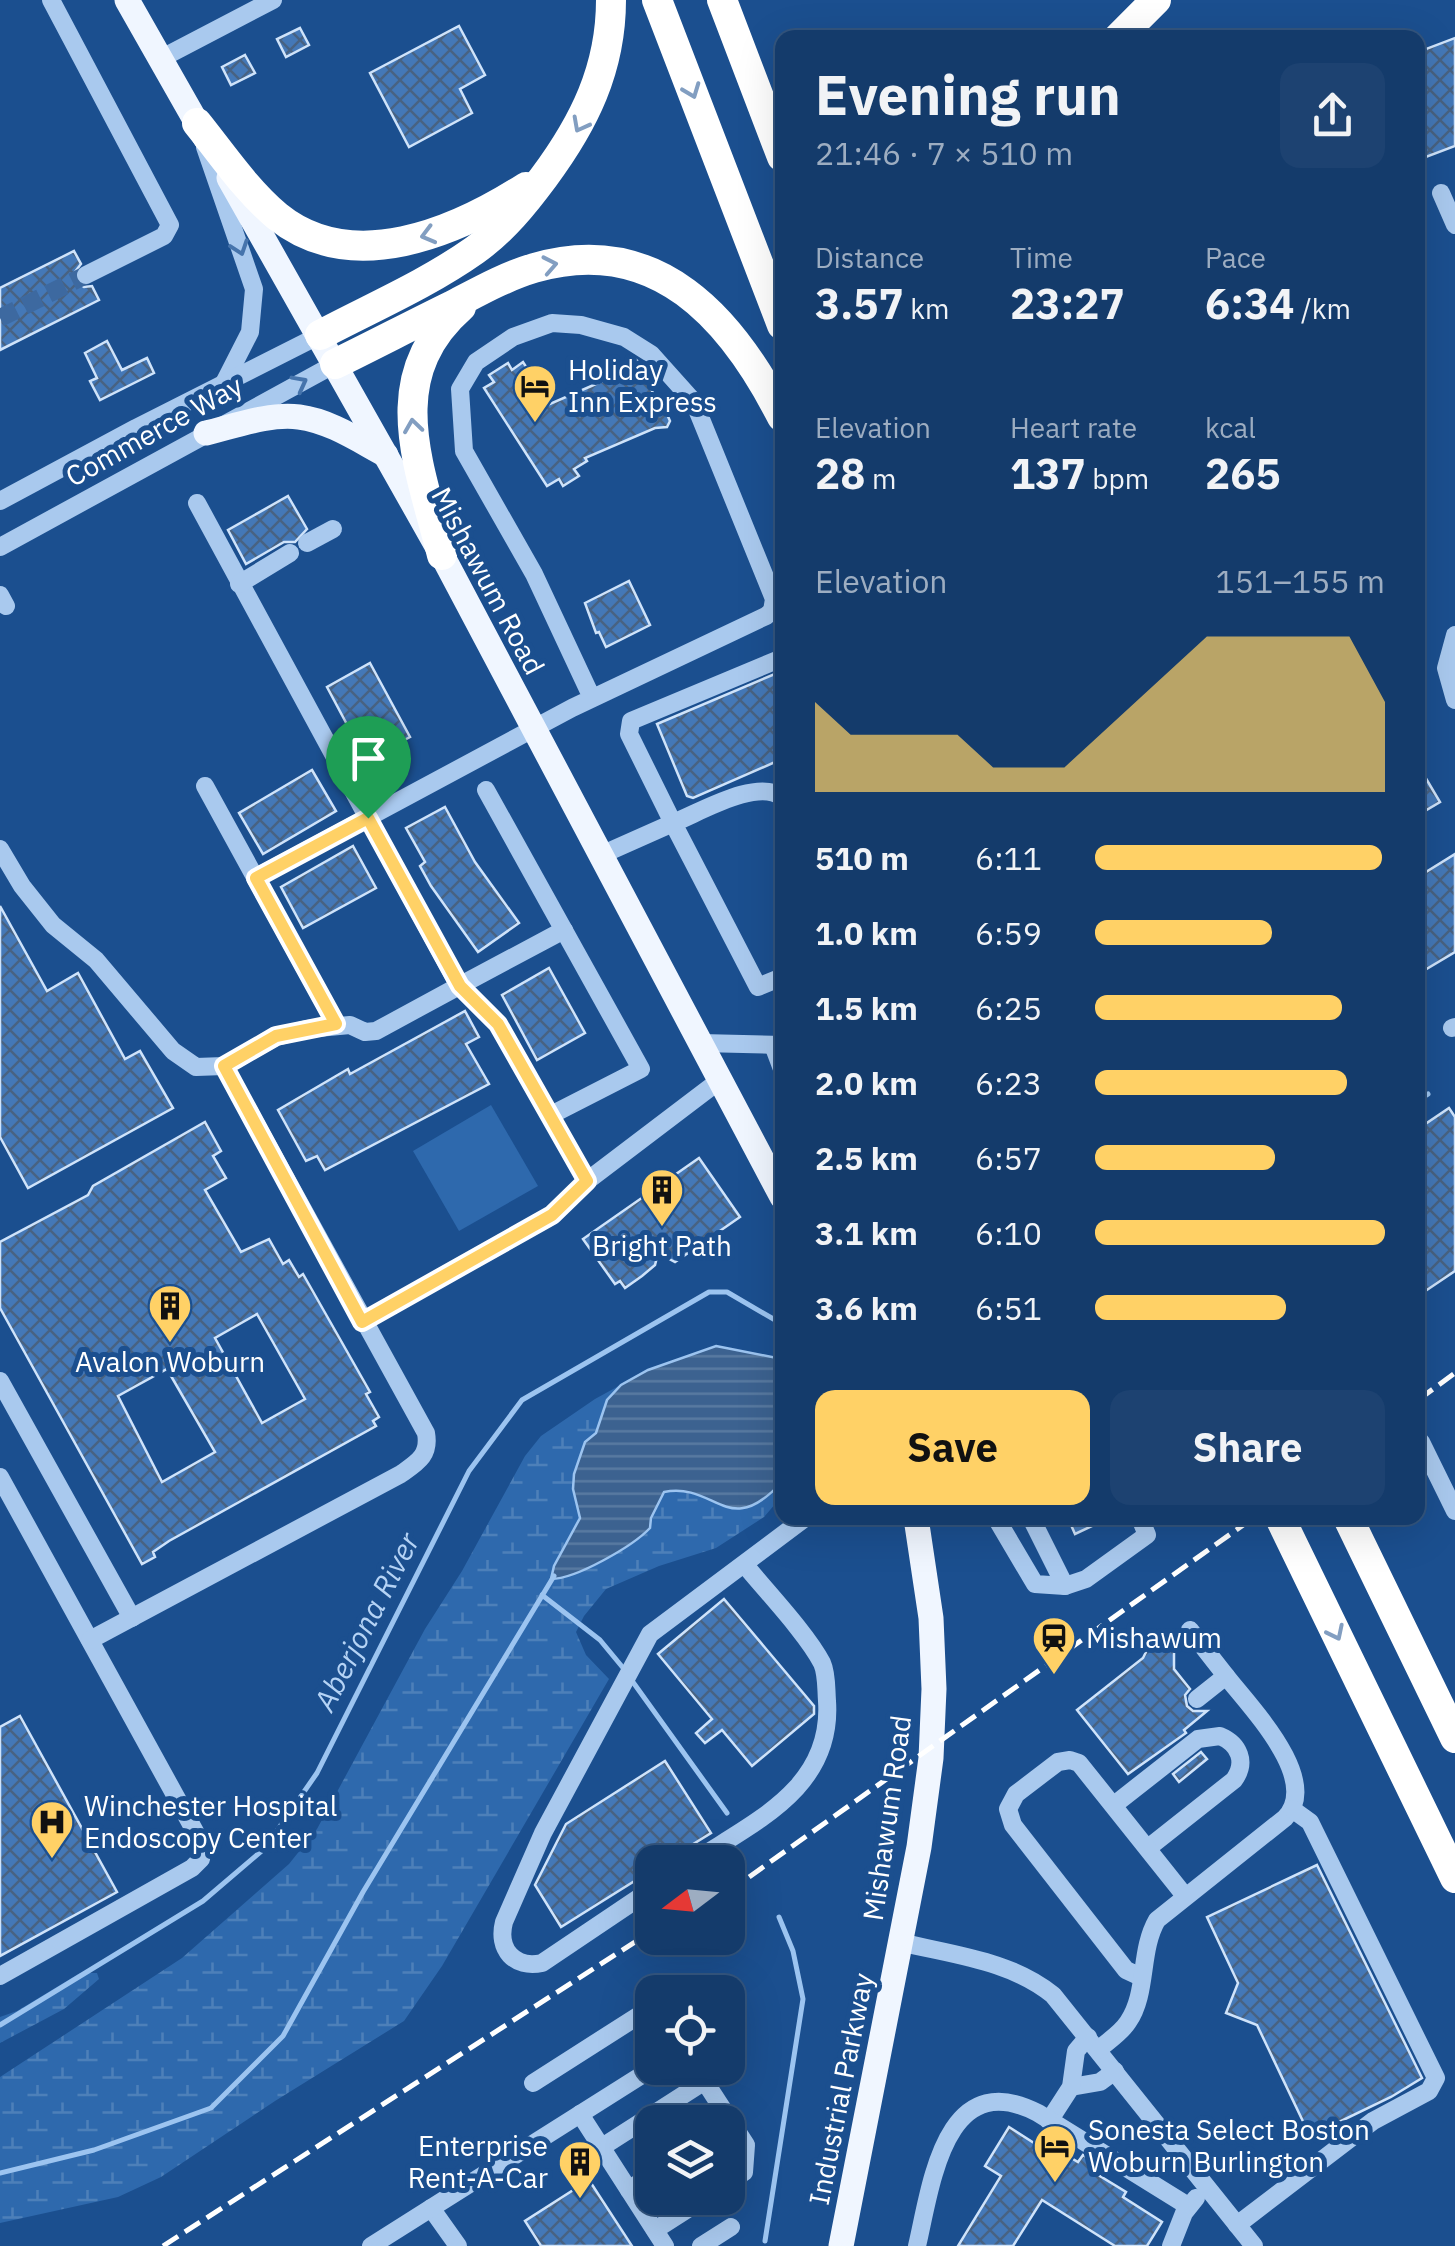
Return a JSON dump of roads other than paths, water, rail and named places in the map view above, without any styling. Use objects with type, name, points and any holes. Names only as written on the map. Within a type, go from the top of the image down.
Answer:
[{"type":"highway","points":[[320,336],[474,251],[508,222],[571,140],[589,108],[604,66],[611,0]]},
{"type":"highway","points":[[657,0],[775,307]]},
{"type":"highway","points":[[722,0],[775,139]]},
{"type":"highway","points":[[1126,30],[1156,0]]},
{"type":"highway","points":[[197,123],[277,216],[306,233],[339,244],[390,244],[443,231],[490,210],[545,175]]},
{"type":"highway","points":[[335,364],[516,274],[567,262],[608,261],[637,268],[688,294],[722,324],[756,368],[775,405]]},
{"type":"highway","points":[[442,555],[413,432],[412,385],[436,333],[482,290]]},
{"type":"highway","points":[[1284,1525],[1455,1878]]},
{"type":"highway","points":[[1351,1525],[1455,1738]]},
{"type":"main road","name":"Mishawum Road","points":[[127,0],[442,555],[720,1080],[774,1161]]},
{"type":"main road","points":[[206,433],[297,416],[333,426],[386,455]]},
{"type":"main road","name":"Mishawum Road","points":[[900,1942],[929,1775],[933,1706],[929,1598],[917,1525]]},
{"type":"main road","name":"Industrial Parkway","points":[[841,2246],[900,1942]]},
{"type":"street","points":[[50,0],[170,225],[164,236],[86,275]]},
{"type":"street","points":[[160,59],[273,0]]},
{"type":"street","points":[[197,123],[254,289],[250,332],[223,384]]},
{"type":"street","points":[[1442,194],[1455,225]]},
{"type":"street","points":[[256,878],[592,698],[772,611],[774,601],[694,402],[684,388],[637,343],[592,328],[552,324],[513,337],[471,368],[460,388],[464,451],[534,574],[592,698]]},
{"type":"street","name":"Commerce Way","points":[[0,501],[320,336]]},
{"type":"street","name":"Commerce Way","points":[[0,547],[335,364]]},
{"type":"street","points":[[197,503],[460,986],[498,1024],[587,1181]]},
{"type":"street","points":[[307,543],[333,529]]},
{"type":"street","points":[[239,584],[290,553]]},
{"type":"street","points":[[1455,635],[1446,668],[1455,700]]},
{"type":"street","points":[[775,661],[630,723],[629,734],[758,986],[775,980]]},
{"type":"street","points":[[205,786],[336,1024]]},
{"type":"street","points":[[486,790],[642,1069],[552,1115]]},
{"type":"street","points":[[601,855],[758,790],[775,792]]},
{"type":"street","points":[[0,850],[22,886],[54,925],[96,960],[173,1051],[196,1066],[224,1066],[276,1036],[336,1024],[376,1031],[564,930]]},
{"type":"street","points":[[701,1043],[775,1040]]},
{"type":"street","points":[[90,1640],[401,1474],[422,1458],[428,1446],[426,1433],[224,1066]]},
{"type":"street","points":[[362,1322],[552,1215],[587,1181],[720,1080]]},
{"type":"street","points":[[0,1381],[132,1618]]},
{"type":"street","points":[[1425,1450],[1455,1510]]},
{"type":"street","points":[[0,1477],[200,1838],[202,1855],[192,1868],[0,1976]]},
{"type":"street","points":[[635,1901],[542,1962],[517,1961],[504,1947],[502,1928],[543,1834],[631,1664],[659,1624],[746,1565],[796,1525]]},
{"type":"street","points":[[1000,1525],[1034,1584],[1065,1586],[1086,1579],[1147,1535],[1143,1525]]},
{"type":"street","points":[[1034,1525],[1065,1586]]},
{"type":"street","points":[[716,1845],[797,1789],[816,1765],[826,1737],[828,1714],[822,1664],[746,1565]]},
{"type":"street","points":[[1050,2121],[1071,2087],[1076,2051],[1130,2020],[1155,1924],[1292,1809],[1297,1793],[1294,1776],[1278,1744],[1190,1630]]},
{"type":"street","points":[[1197,1699],[1226,1676]]},
{"type":"street","points":[[1114,1805],[1204,1737],[1220,1736],[1236,1746],[1241,1764],[1234,1780],[1148,1848]]},
{"type":"street","points":[[1141,1977],[1126,1970],[1002,1826],[1014,1797],[1054,1764],[1066,1760],[1085,1768],[1185,1896]]},
{"type":"street","points":[[1237,2225],[1373,2121],[1429,2091],[1436,2078],[1310,1822],[1292,1809]]},
{"type":"street","name":"Mishawum Road","points":[[900,1942],[1004,1968],[1025,1976],[1053,1995],[1254,2246]]},
{"type":"street","points":[[533,2083],[635,2018]]},
{"type":"street","points":[[1071,2087],[1100,2082],[1115,2071]]},
{"type":"street","points":[[371,2246],[635,2079]]},
{"type":"street","points":[[602,2147],[686,2085]]},
{"type":"street","points":[[917,2246],[946,2138],[956,2124],[978,2109],[1004,2104],[1030,2109],[1188,2206]]},
{"type":"street","points":[[580,2114],[660,2238],[686,2215]]},
{"type":"street","points":[[629,2190],[635,2186]]},
{"type":"street","points":[[1172,2246],[1188,2206],[1208,2190]]},
{"type":"street","points":[[431,2208],[458,2246]]},
{"type":"street","points":[[701,2246],[731,2227]]},
{"type":"waterway","name":"Aberjona River","points":[[0,2025],[203,1901],[265,1848],[317,1773],[469,1471],[522,1400],[709,1292],[727,1292],[775,1320]]},
{"type":"waterway","points":[[0,2173],[94,2150],[211,2108],[283,2036],[363,1892],[554,1576]]},
{"type":"waterway","points":[[542,1595],[600,1640],[624,1669]]},
{"type":"waterway","points":[[630,1678],[727,1813]]},
{"type":"waterway","points":[[765,2241],[803,1999],[793,1951],[779,1917]]},
{"type":"tunnel","points":[[0,318],[86,275]]},
{"type":"railway","points":[[1425,1395],[1455,1373]]},
{"type":"railway","points":[[745,1880],[1243,1525]]},
{"type":"railway","points":[[163,2246],[635,1942]]},
{"type":"place","name":"Holiday Inn Express","points":[[535,424]]},
{"type":"place","name":"Bright Path","points":[[662,1228]]},
{"type":"place","name":"Avalon Woburn","points":[[170,1344]]},
{"type":"place","name":"Mishawum","points":[[1054,1676]]},
{"type":"place","name":"Winchester Hospital Endoscopy Center","points":[[52,1860]]},
{"type":"place","name":"Sonesta Select Boston Woburn Burlington","points":[[1055,2184]]},
{"type":"place","name":"Enterprise Rent-A-Car","points":[[580,2200]]}]
